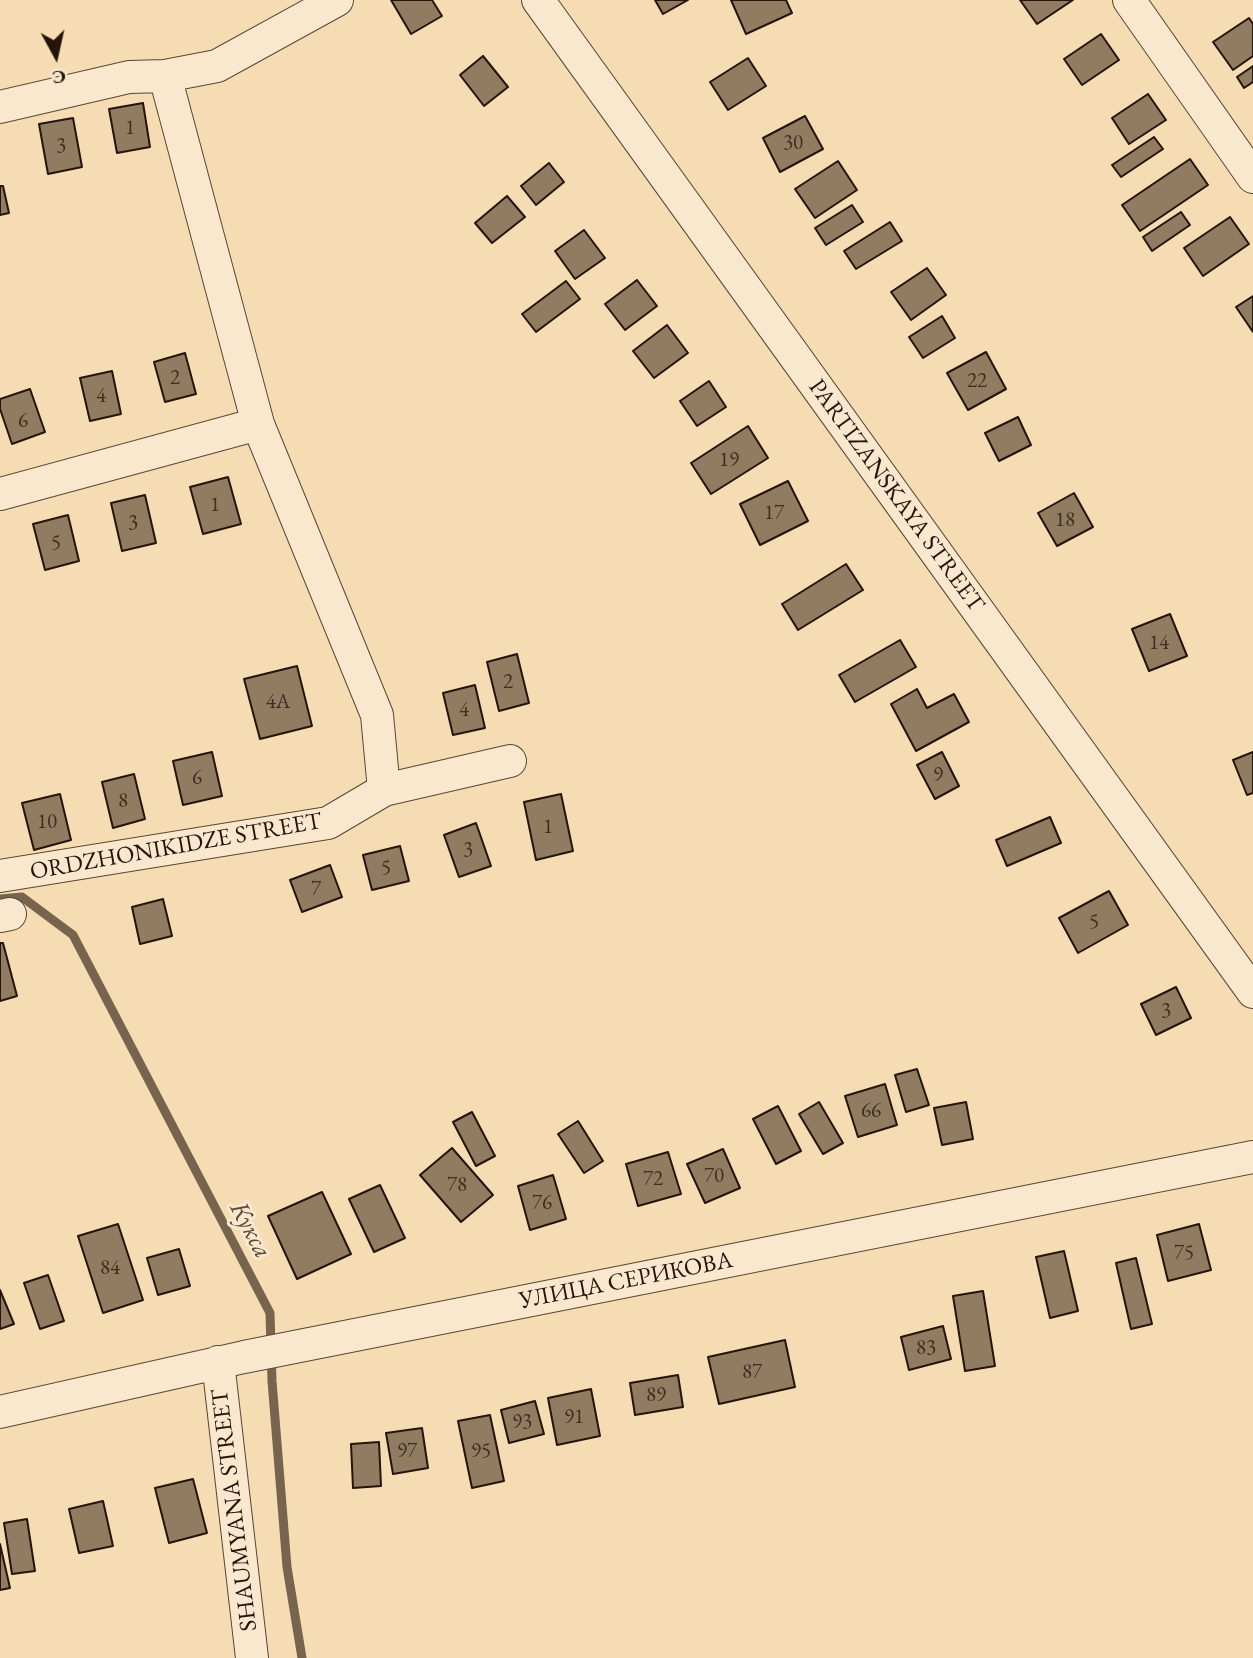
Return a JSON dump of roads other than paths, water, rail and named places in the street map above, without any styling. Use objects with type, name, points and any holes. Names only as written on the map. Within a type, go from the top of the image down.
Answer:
[{"type":"street","points":[[0,107],[130,77],[165,76],[217,66],[337,0]]},
{"type":"street","name":"PARTIZANSKAYA STREET","points":[[538,0],[1253,992]]},
{"type":"street","points":[[1129,0],[1253,177]]},
{"type":"street","points":[[165,76],[258,424],[377,715],[384,790]]},
{"type":"street","points":[[0,494],[258,424]]},
{"type":"street","name":"ORDZHONIKIDZE STREET","points":[[0,876],[328,823],[384,790],[509,761]]},
{"type":"street","name":"УЛИЦА СЕРИКОВА","points":[[0,1412],[231,1359],[1253,1157]]},
{"type":"street","name":"SHAUMYANA STREET","points":[[231,1359],[252,1658]]},
{"type":"waterway","name":"Кукса","points":[[0,899],[22,897],[73,935],[270,1313],[272,1381],[287,1567],[302,1658]]}]
